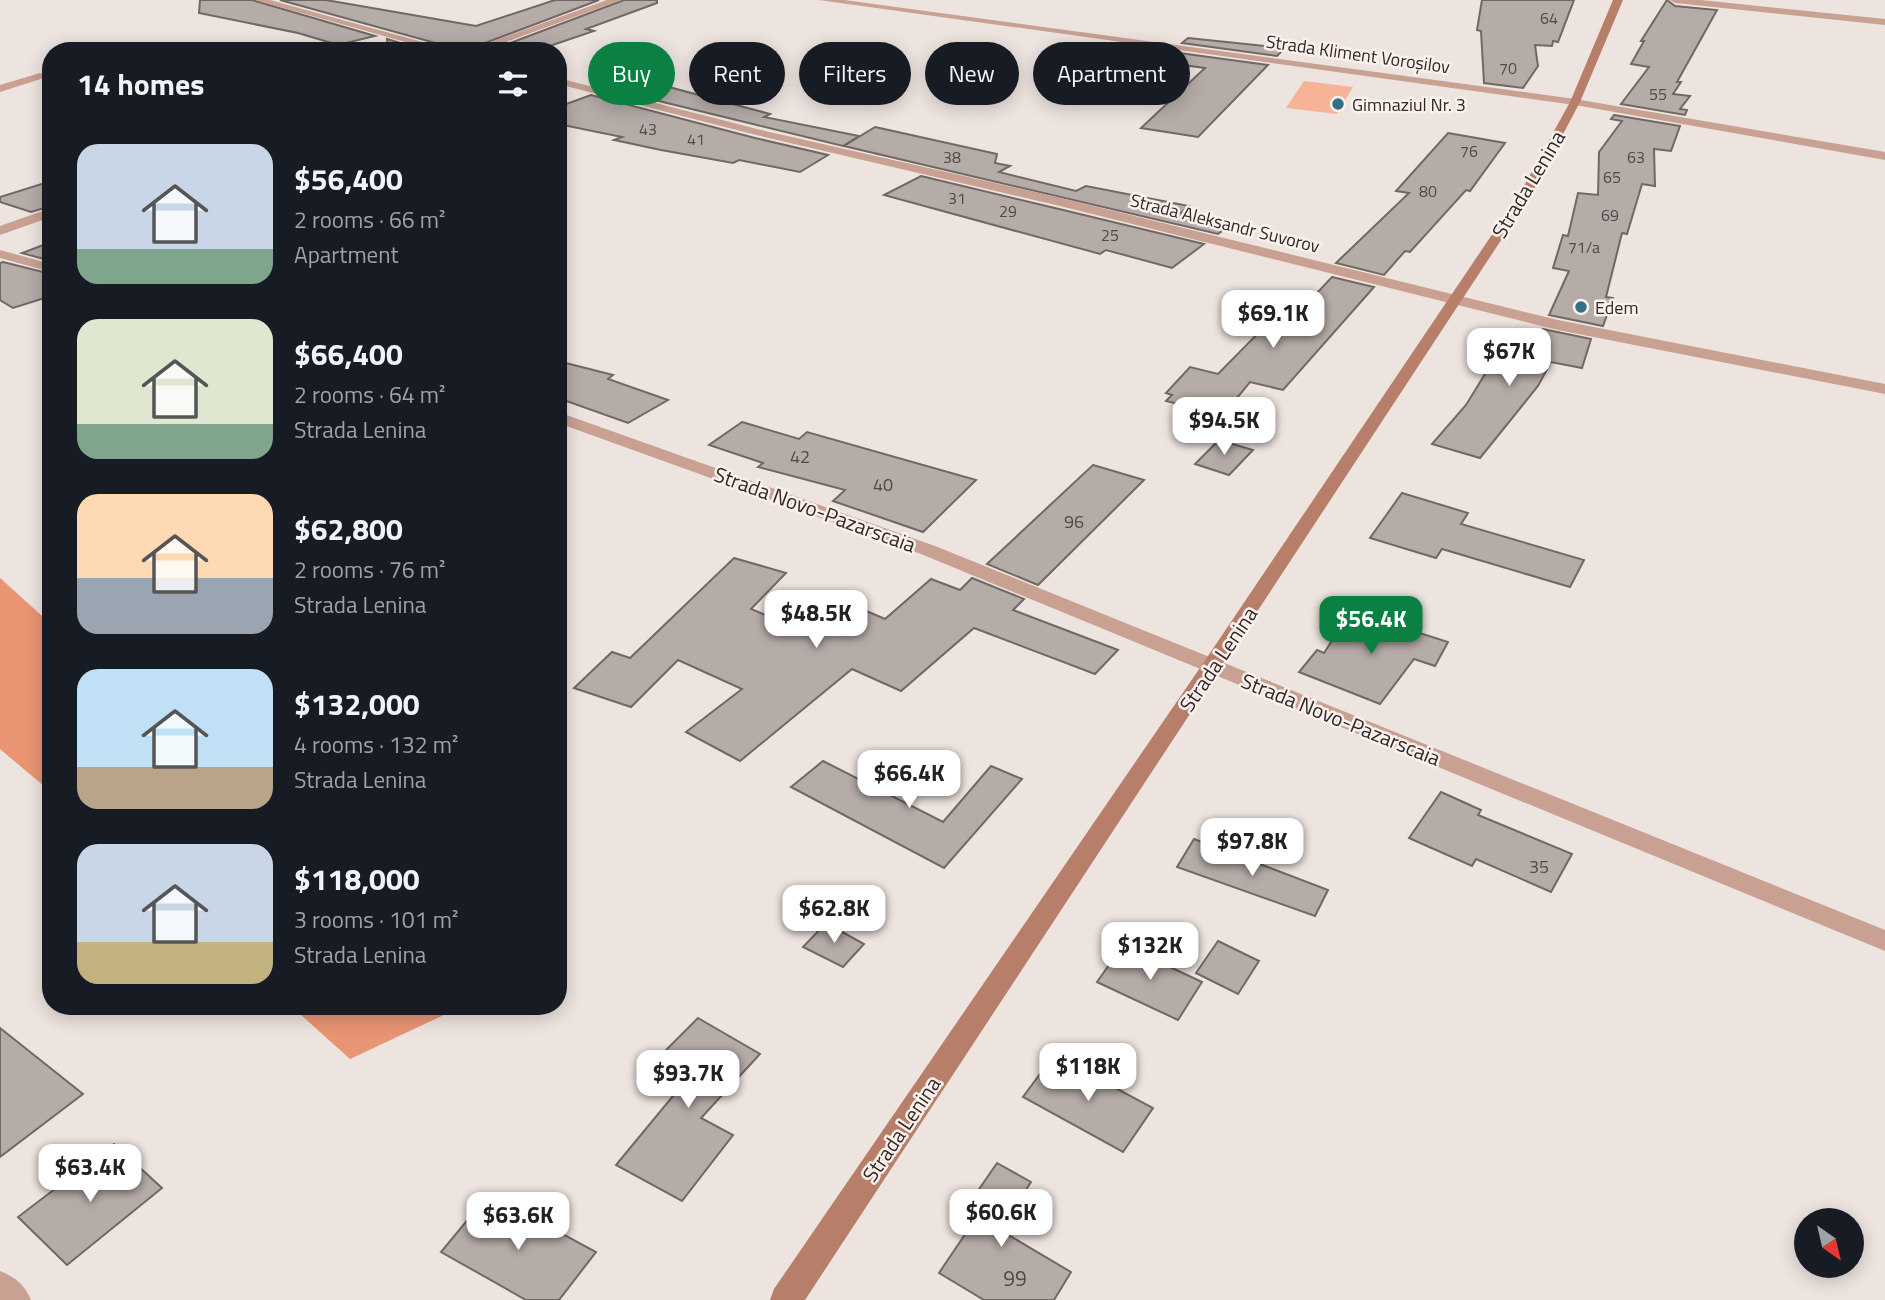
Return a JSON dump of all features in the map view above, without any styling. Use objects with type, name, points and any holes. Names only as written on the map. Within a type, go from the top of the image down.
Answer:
[{"type":"street","points":[[260,0],[416,42]]},
{"type":"street","points":[[497,42],[616,0]]},
{"type":"street","name":"Strada Kliment Voroșilov","points":[[824,0],[1575,102],[1885,156]]},
{"type":"street","name":"Strada Lenina","points":[[786,1300],[1212,667],[1526,193],[1575,102],[1618,0]]},
{"type":"street","points":[[1675,0],[1885,22]]},
{"type":"street","points":[[0,89],[40,76]]},
{"type":"street","name":"Strada Aleksandr Suvorov","points":[[567,83],[756,132],[1060,202],[1558,325],[1885,389]]},
{"type":"street","points":[[0,231],[42,215]]},
{"type":"street","points":[[0,254],[42,266]]},
{"type":"street","name":"Strada Novo-Pazarscaia","points":[[567,420],[928,550],[1885,941]]},
{"type":"street","points":[[0,1287],[15,1300]]},
{"type":"shaded area","points":[[1304,81],[1353,87],[1337,114],[1286,108]]},
{"type":"shaded area","points":[[0,578],[42,616],[42,784],[0,749]]},
{"type":"shaded area","points":[[301,1015],[444,1015],[350,1059]]},
{"type":"building","points":[[200,0],[252,0],[375,36],[350,42],[328,42],[298,33],[199,13]]},
{"type":"building","points":[[280,0],[326,0],[476,26],[555,0],[599,0],[488,42],[432,42]]},
{"type":"building","points":[[624,0],[657,0],[657,3],[586,29],[594,31],[562,42],[513,42]]},
{"type":"building","points":[[1482,0],[1574,0],[1558,42],[1553,41],[1552,46],[1535,45],[1538,66],[1523,88],[1484,83],[1481,31],[1477,30]]},
{"type":"building","points":[[1667,0],[1675,6],[1717,10],[1673,94],[1690,96],[1680,109],[1687,110],[1685,115],[1621,104],[1649,67],[1631,64],[1644,41],[1641,41]]},
{"type":"building","points":[[1188,38],[1285,48],[1277,56],[1183,42]]},
{"type":"building","points":[[1190,54],[1268,65],[1198,137],[1141,128],[1166,105],[1190,105],[1190,82],[1205,68],[1190,66]]},
{"type":"building","points":[[675,89],[689,92],[689,105],[736,105],[770,114],[764,117],[859,136],[843,146],[675,105]]},
{"type":"building","points":[[588,96],[588,105],[629,105],[828,155],[800,172],[739,160],[733,163],[661,150],[614,140],[622,137],[567,126],[567,104]]},
{"type":"building","points":[[1614,115],[1680,126],[1671,151],[1654,149],[1655,186],[1642,184],[1627,234],[1622,233],[1606,297],[1613,298],[1603,326],[1549,315],[1569,271],[1553,268],[1563,235],[1568,236],[1578,193],[1598,195],[1599,152],[1622,121],[1611,119]]},
{"type":"building","points":[[875,127],[997,154],[995,163],[1010,166],[999,172],[1076,191],[1086,186],[1189,206],[1181,213],[1232,224],[1218,234],[844,146]]},
{"type":"building","points":[[1448,133],[1505,143],[1470,191],[1466,190],[1410,252],[1405,251],[1384,275],[1336,263],[1409,193],[1396,191]]},
{"type":"building","points":[[921,176],[1204,244],[1172,268],[1106,250],[1100,254],[884,195]]},
{"type":"building","points":[[42,184],[42,209],[31,212],[0,202],[0,197]]},
{"type":"building","points":[[42,245],[42,259],[22,253]]},
{"type":"building","points":[[0,263],[42,272],[42,299],[13,308],[0,300]]},
{"type":"building","points":[[1332,277],[1374,287],[1283,390],[1250,382],[1223,415],[1166,401],[1172,395],[1166,393],[1190,367],[1218,374],[1284,307],[1301,310]]},
{"type":"building","points":[[1543,329],[1591,339],[1582,368],[1551,362],[1538,386],[1480,458],[1432,444],[1466,405],[1509,335],[1537,341]]},
{"type":"building","points":[[567,363],[613,375],[608,379],[668,400],[628,423],[567,401]]},
{"type":"building","points":[[742,422],[799,439],[807,432],[976,480],[923,532],[833,501],[845,490],[758,467],[763,463],[709,445]]},
{"type":"building","points":[[1219,440],[1253,450],[1229,475],[1195,464]]},
{"type":"building","points":[[1093,465],[1144,480],[1038,585],[987,564]]},
{"type":"building","points":[[1402,493],[1468,513],[1461,524],[1584,560],[1570,587],[1442,549],[1436,558],[1370,538]]},
{"type":"building","points":[[734,558],[786,573],[751,609],[811,634],[850,604],[885,619],[931,579],[960,590],[972,578],[1024,599],[1013,610],[1118,650],[1095,674],[974,628],[901,691],[852,669],[740,761],[686,732],[742,689],[678,660],[631,707],[574,688],[612,652],[630,658]]},
{"type":"building","points":[[1351,611],[1448,642],[1435,666],[1414,659],[1380,704],[1299,672],[1317,650],[1324,653]]},
{"type":"building","points":[[823,761],[943,822],[991,766],[1022,779],[944,868],[791,787]]},
{"type":"building","points":[[1441,792],[1481,810],[1478,815],[1572,854],[1551,892],[1476,859],[1472,866],[1409,838]]},
{"type":"building","points":[[1194,839],[1328,890],[1315,916],[1177,867]]},
{"type":"building","points":[[826,923],[864,944],[843,967],[803,947]]},
{"type":"building","points":[[1218,941],[1259,961],[1238,994],[1196,973]]},
{"type":"building","points":[[1123,945],[1202,982],[1178,1020],[1097,982]]},
{"type":"building","points":[[698,1018],[760,1054],[701,1118],[733,1135],[682,1201],[616,1165],[678,1090],[646,1070]]},
{"type":"building","points":[[0,1028],[83,1094],[0,1157]]},
{"type":"building","points":[[1054,1055],[1153,1108],[1123,1152],[1023,1097]]},
{"type":"building","points":[[114,1144],[162,1188],[67,1265],[18,1217]]},
{"type":"building","points":[[997,1163],[1031,1182],[1000,1230],[1071,1272],[1054,1300],[984,1300],[939,1273],[974,1221],[962,1214]]},
{"type":"building","points":[[489,1194],[596,1252],[559,1300],[526,1300],[441,1252]]},
{"type":"place","name":"Gimnaziul Nr. 3","points":[[1338,104]]},
{"type":"place","name":"Edem","points":[[1581,307]]}]
